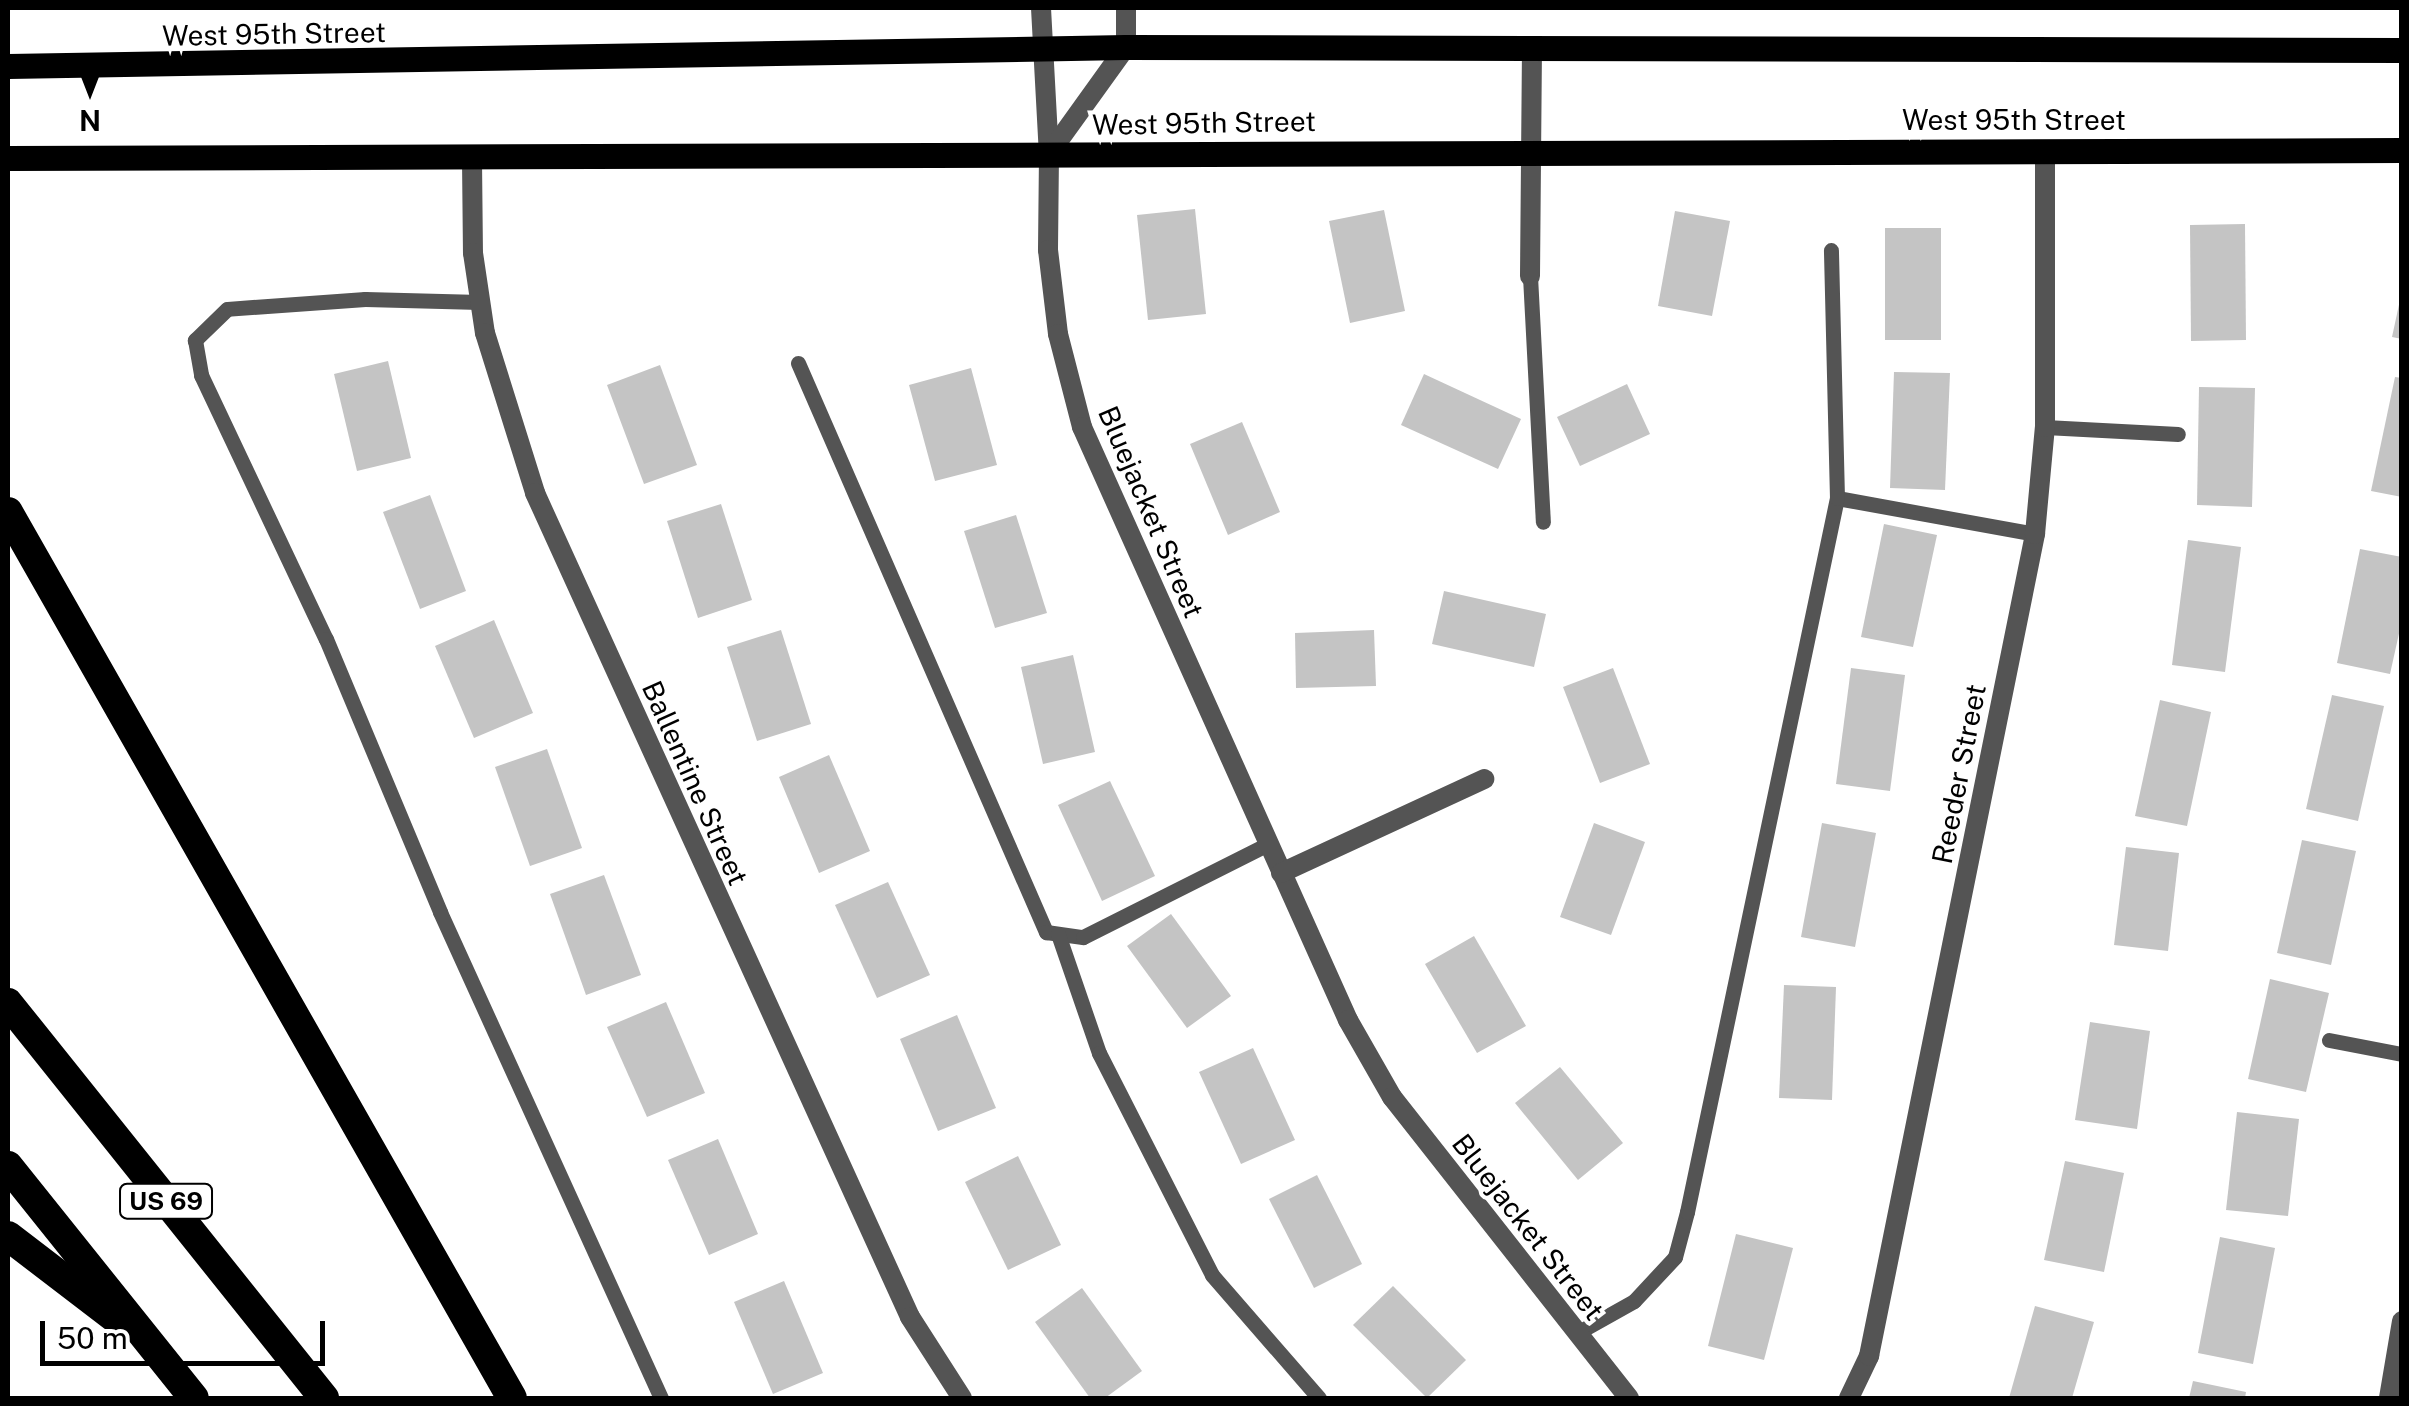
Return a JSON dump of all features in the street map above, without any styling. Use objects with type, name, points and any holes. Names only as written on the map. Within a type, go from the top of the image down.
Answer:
[{"type":"highway","points":[[8,512],[512,1398]]},
{"type":"highway","name":"US 69","points":[[8,1004],[324,1398]]},
{"type":"highway","points":[[8,1166],[194,1398]]},
{"type":"highway","points":[[8,1236],[153,1346]]},
{"type":"main road","name":"West 95th Street","points":[[8,66],[1126,47],[2402,50]]},
{"type":"main road","name":"West 95th Street","points":[[8,158],[472,160],[1532,150],[2402,150]]},
{"type":"street","name":"Bluejacket Street","points":[[1041,8],[1049,154],[1048,250],[1058,334],[1082,428],[1348,1020],[1392,1096],[1629,1398]]},
{"type":"street","points":[[1049,154],[1126,47],[1126,8]]},
{"type":"street","points":[[1530,276],[1532,48]]},
{"type":"street","name":"Reeder Street","points":[[1850,1398],[1869,1356],[2034,534],[2046,427],[2046,150]]},
{"type":"street","name":"Ballentine Street","points":[[472,160],[480,302],[506,415],[535,493],[910,1317],[962,1398]]},
{"type":"street","points":[[1281,873],[1484,779]]},
{"type":"street","points":[[2389,1398],[2402,1321]]},
{"type":"lane","points":[[1576,1333],[1634,1301],[1674,1257],[1837,498],[1831,250]]},
{"type":"lane","points":[[1530,276],[1543,522]]},
{"type":"lane","points":[[480,302],[365,299],[226,309],[195,340],[201,376],[326,638],[464,966],[661,1398]]},
{"type":"lane","points":[[798,363],[1046,932],[1083,937],[1268,844]]},
{"type":"lane","points":[[2046,427],[2178,434]]},
{"type":"lane","points":[[1837,498],[2034,534]]},
{"type":"lane","points":[[1058,934],[1098,1054],[1212,1276],[1319,1398]]},
{"type":"lane","points":[[2329,1040],[2402,1054]]},
{"type":"building","points":[[1195,209],[1206,314],[1148,320],[1137,215]]},
{"type":"building","points":[[1384,210],[1405,311],[1350,323],[1329,221]]},
{"type":"building","points":[[1675,211],[1730,221],[1712,316],[1658,306]]},
{"type":"building","points":[[2245,224],[2246,340],[2191,341],[2190,225]]},
{"type":"building","points":[[1885,228],[1941,228],[1941,340],[1885,340]]},
{"type":"building","points":[[2402,300],[2402,339],[2392,337]]},
{"type":"building","points":[[388,361],[411,458],[357,471],[334,374]]},
{"type":"building","points":[[660,365],[697,465],[644,484],[607,385]]},
{"type":"building","points":[[971,368],[997,465],[935,481],[909,385]]},
{"type":"building","points":[[1894,372],[1950,373],[1945,490],[1890,488]]},
{"type":"building","points":[[1424,374],[1521,419],[1498,469],[1401,425]]},
{"type":"building","points":[[2395,377],[2402,378],[2402,497],[2371,491]]},
{"type":"building","points":[[1627,384],[1650,434],[1580,466],[1557,417]]},
{"type":"building","points":[[2199,387],[2255,388],[2252,507],[2197,505]]},
{"type":"building","points":[[1242,422],[1280,512],[1228,535],[1190,444]]},
{"type":"building","points":[[430,495],[466,591],[420,609],[383,512]]},
{"type":"building","points":[[721,504],[752,600],[698,618],[667,521]]},
{"type":"building","points":[[1016,515],[1047,613],[995,628],[964,531]]},
{"type":"building","points":[[1884,524],[1937,535],[1913,647],[1861,637]]},
{"type":"building","points":[[2188,540],[2241,547],[2225,672],[2172,665]]},
{"type":"building","points":[[2360,549],[2402,557],[2402,620],[2390,674],[2337,663]]},
{"type":"building","points":[[1444,591],[1546,614],[1534,667],[1432,644]]},
{"type":"building","points":[[494,620],[533,713],[474,738],[435,646]]},
{"type":"building","points":[[781,630],[811,724],[757,741],[727,647]]},
{"type":"building","points":[[1374,630],[1376,686],[1296,688],[1295,633]]},
{"type":"building","points":[[1073,655],[1095,752],[1043,764],[1021,667]]},
{"type":"building","points":[[1613,668],[1650,764],[1600,783],[1563,687]]},
{"type":"building","points":[[1851,668],[1905,675],[1890,791],[1836,784]]},
{"type":"building","points":[[2332,695],[2384,706],[2358,821],[2306,809]]},
{"type":"building","points":[[2160,700],[2211,712],[2187,826],[2135,816]]},
{"type":"building","points":[[547,749],[582,848],[530,866],[495,767]]},
{"type":"building","points":[[829,755],[870,851],[819,873],[779,777]]},
{"type":"building","points":[[1110,781],[1155,876],[1102,901],[1058,805]]},
{"type":"building","points":[[1594,823],[1645,842],[1611,935],[1560,917]]},
{"type":"building","points":[[1822,823],[1876,833],[1855,947],[1801,937]]},
{"type":"building","points":[[2302,840],[2356,851],[2331,965],[2277,953]]},
{"type":"building","points":[[2126,847],[2179,853],[2168,951],[2114,945]]},
{"type":"building","points":[[604,875],[641,975],[586,995],[550,894]]},
{"type":"building","points":[[888,882],[930,975],[877,998],[835,905]]},
{"type":"building","points":[[1171,914],[1231,996],[1187,1028],[1127,946]]},
{"type":"building","points":[[1474,936],[1526,1026],[1477,1053],[1425,964]]},
{"type":"building","points":[[2270,979],[2329,993],[2306,1092],[2248,1079]]},
{"type":"building","points":[[1784,985],[1836,987],[1832,1100],[1779,1098]]},
{"type":"building","points":[[666,1002],[705,1093],[647,1117],[607,1027]]},
{"type":"building","points":[[957,1015],[996,1108],[938,1131],[900,1039]]},
{"type":"building","points":[[2090,1022],[2150,1031],[2137,1129],[2075,1120]]},
{"type":"building","points":[[1253,1048],[1295,1140],[1241,1164],[1199,1072]]},
{"type":"building","points":[[1560,1067],[1623,1143],[1578,1180],[1515,1103]]},
{"type":"building","points":[[2237,1112],[2299,1119],[2288,1216],[2226,1210]]},
{"type":"building","points":[[718,1139],[758,1234],[709,1255],[668,1160]]},
{"type":"building","points":[[1018,1156],[1061,1245],[1008,1270],[965,1182]]},
{"type":"building","points":[[2065,1161],[2124,1173],[2104,1272],[2044,1260]]},
{"type":"building","points":[[1317,1175],[1362,1264],[1314,1288],[1269,1199]]},
{"type":"building","points":[[1736,1234],[1793,1248],[1764,1360],[1708,1346]]},
{"type":"building","points":[[2220,1237],[2275,1248],[2253,1364],[2198,1353]]},
{"type":"building","points":[[784,1281],[823,1373],[773,1394],[734,1302]]},
{"type":"building","points":[[1393,1286],[1466,1360],[1427,1398],[1353,1325]]},
{"type":"building","points":[[1082,1288],[1142,1371],[1105,1398],[1090,1398],[1035,1322]]},
{"type":"building","points":[[2035,1306],[2094,1322],[2072,1398],[2009,1398]]},
{"type":"building","points":[[2193,1381],[2246,1392],[2245,1398],[2189,1398]]}]
